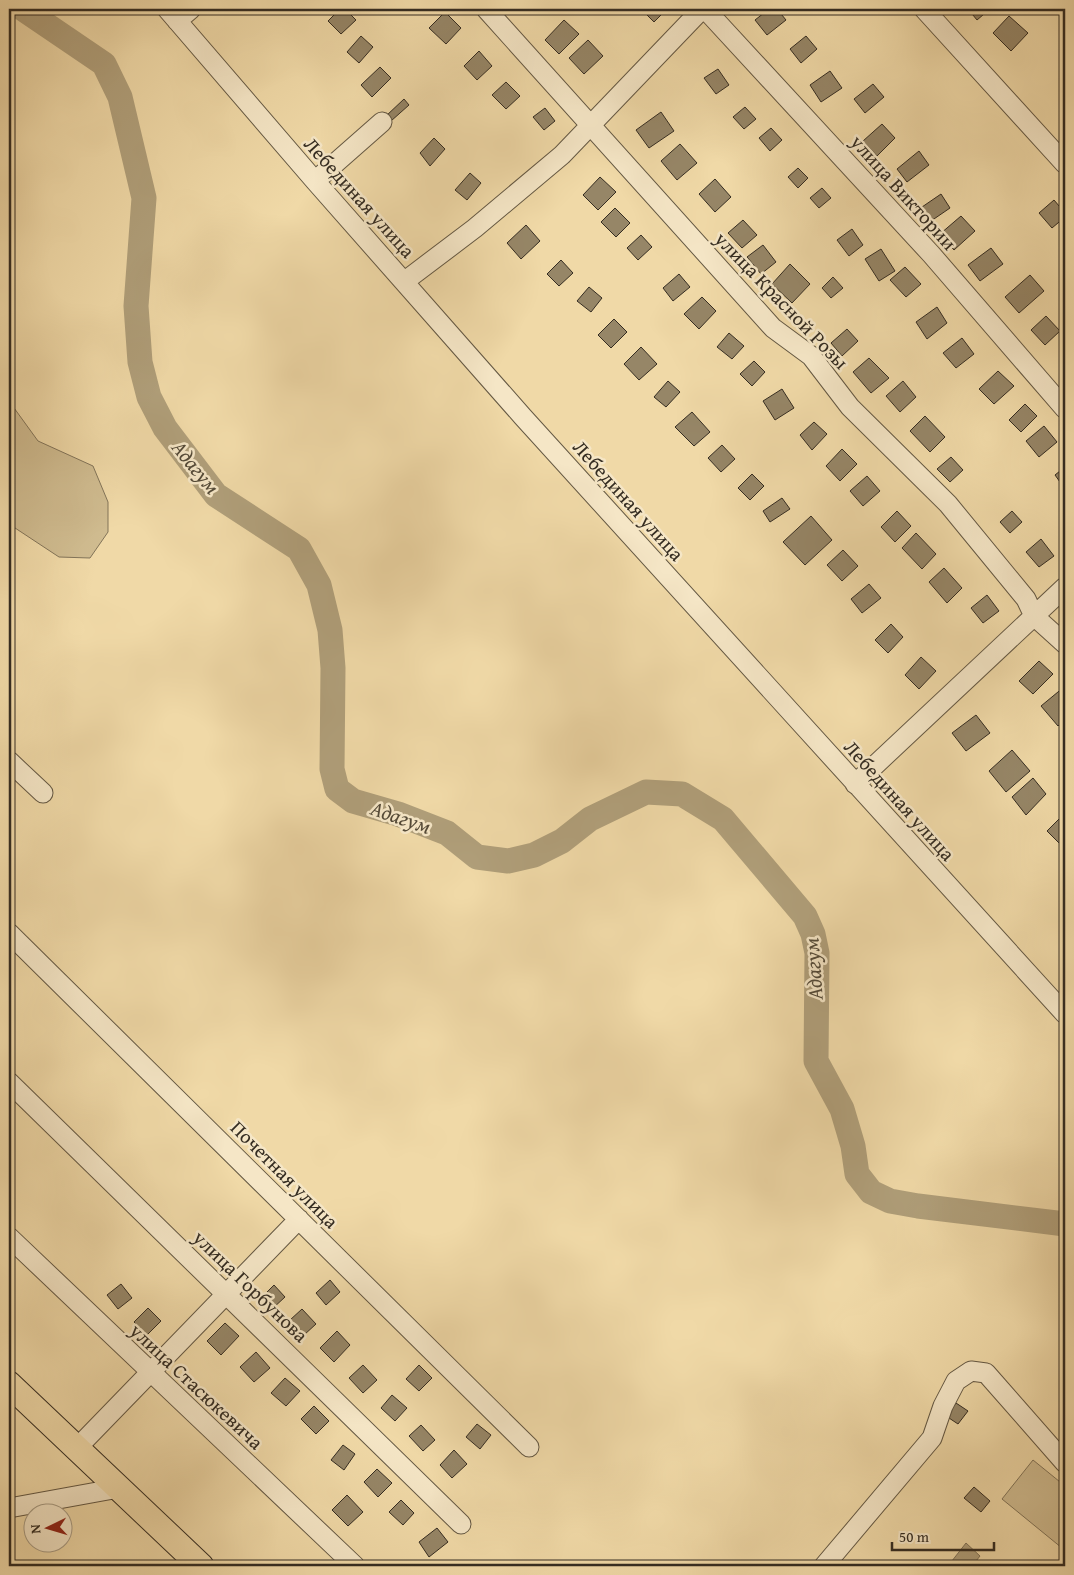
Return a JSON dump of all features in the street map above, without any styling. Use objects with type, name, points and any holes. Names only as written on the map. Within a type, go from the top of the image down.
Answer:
[{"type":"main road","points":[[9,1384],[201,1566]]},
{"type":"street","name":"улица Красной Розы","points":[[486,9],[773,328],[811,356],[850,407],[948,504],[1026,599],[1034,616],[1065,644]]},
{"type":"street","points":[[405,281],[482,222],[562,155],[704,9]]},
{"type":"street","name":"улица Виктории","points":[[704,9],[931,254],[1065,408]]},
{"type":"street","points":[[924,9],[1065,164]]},
{"type":"street","name":"Лебединая улица","points":[[178,13],[315,181],[523,417],[1065,1014]]},
{"type":"street","points":[[315,181],[382,122]]},
{"type":"street","points":[[855,784],[1065,587]]},
{"type":"street","points":[[9,761],[43,793]]},
{"type":"street","name":"Почетная улица","points":[[9,933],[528,1447]]},
{"type":"street","name":"улица Горбунова","points":[[9,1082],[228,1294],[461,1524]]},
{"type":"street","points":[[77,1448],[299,1219]]},
{"type":"street","name":"улица Стасюкевича","points":[[9,1237],[356,1566]]},
{"type":"street","points":[[824,1566],[932,1438],[943,1406],[956,1381],[971,1371],[986,1373],[1065,1464]]},
{"type":"street","points":[[9,1508],[119,1488]]},
{"type":"shaded area","points":[[9,401],[38,441],[93,466],[108,502],[108,532],[90,558],[59,557],[9,524]]},
{"type":"shaded area","points":[[1033,1460],[1065,1486],[1065,1544],[1062,1548],[1002,1499]]},
{"type":"shaded area","points":[[966,1543],[980,1556],[972,1566],[948,1566]]},
{"type":"building","points":[[340,9],[345,9],[356,20],[341,34],[328,21]]},
{"type":"building","points":[[641,9],[667,9],[654,22]]},
{"type":"building","points":[[769,9],[777,9],[786,20],[767,35],[755,20]]},
{"type":"building","points":[[968,9],[990,9],[977,20]]},
{"type":"building","points":[[445,12],[461,28],[446,44],[429,28]]},
{"type":"building","points":[[1009,16],[1028,33],[1011,51],[993,33]]},
{"type":"building","points":[[564,20],[579,34],[559,54],[545,40]]},
{"type":"building","points":[[361,36],[373,47],[359,63],[347,52]]},
{"type":"building","points":[[806,36],[817,49],[801,63],[790,49]]},
{"type":"building","points":[[588,40],[603,56],[584,74],[569,58]]},
{"type":"building","points":[[479,51],[492,66],[477,80],[464,66]]},
{"type":"building","points":[[380,67],[391,78],[372,97],[361,85]]},
{"type":"building","points":[[718,69],[729,85],[716,94],[704,78]]},
{"type":"building","points":[[830,71],[842,88],[821,102],[810,85]]},
{"type":"building","points":[[506,82],[520,96],[506,109],[492,95]]},
{"type":"building","points":[[873,84],[884,97],[865,113],[854,99]]},
{"type":"building","points":[[404,99],[409,105],[391,121],[386,116]]},
{"type":"building","points":[[745,107],[756,119],[744,129],[733,117]]},
{"type":"building","points":[[545,108],[555,121],[544,130],[533,117]]},
{"type":"building","points":[[661,112],[674,131],[649,148],[636,130]]},
{"type":"building","points":[[882,124],[895,138],[877,156],[863,141]]},
{"type":"building","points":[[771,128],[782,140],[770,151],[759,138]]},
{"type":"building","points":[[434,138],[445,149],[430,166],[420,153]]},
{"type":"building","points":[[680,144],[697,163],[677,180],[661,161]]},
{"type":"building","points":[[919,151],[929,165],[907,182],[897,169]]},
{"type":"building","points":[[798,168],[808,178],[798,188],[788,177]]},
{"type":"building","points":[[470,173],[481,183],[467,200],[455,190]]},
{"type":"building","points":[[600,177],[616,192],[598,210],[583,195]]},
{"type":"building","points":[[715,179],[731,197],[715,212],[699,194]]},
{"type":"building","points":[[822,188],[831,198],[819,208],[810,198]]},
{"type":"building","points":[[941,194],[950,208],[931,221],[922,207]]},
{"type":"building","points":[[1054,200],[1065,213],[1065,217],[1052,228],[1039,213]]},
{"type":"building","points":[[615,208],[630,223],[616,237],[601,222]]},
{"type":"building","points":[[961,216],[975,231],[954,250],[940,234]]},
{"type":"building","points":[[743,220],[757,235],[742,248],[728,233]]},
{"type":"building","points":[[526,225],[540,241],[521,259],[507,243]]},
{"type":"building","points":[[852,229],[863,245],[849,256],[837,240]]},
{"type":"building","points":[[641,235],[652,247],[638,260],[627,248]]},
{"type":"building","points":[[763,245],[776,262],[761,274],[747,257]]},
{"type":"building","points":[[991,248],[1003,264],[980,281],[968,265]]},
{"type":"building","points":[[881,249],[895,271],[879,281],[865,259]]},
{"type":"building","points":[[561,260],[573,273],[559,286],[547,274]]},
{"type":"building","points":[[790,264],[810,284],[792,303],[772,284]]},
{"type":"building","points":[[905,267],[921,284],[906,297],[890,280]]},
{"type":"building","points":[[679,274],[690,287],[673,301],[663,288]]},
{"type":"building","points":[[1030,275],[1044,291],[1019,313],[1005,297]]},
{"type":"building","points":[[833,277],[843,288],[831,298],[822,288]]},
{"type":"building","points":[[589,287],[602,298],[591,312],[577,301]]},
{"type":"building","points":[[702,297],[716,311],[699,329],[684,314]]},
{"type":"building","points":[[937,307],[947,323],[927,339],[916,322]]},
{"type":"building","points":[[1046,316],[1060,331],[1045,345],[1031,330]]},
{"type":"building","points":[[614,319],[627,332],[611,348],[598,335]]},
{"type":"building","points":[[847,329],[858,341],[842,356],[831,343]]},
{"type":"building","points":[[729,333],[744,346],[732,359],[717,347]]},
{"type":"building","points":[[962,338],[974,354],[956,368],[943,353]]},
{"type":"building","points":[[641,347],[657,364],[639,380],[624,364]]},
{"type":"building","points":[[1065,356],[1065,367],[1060,360]]},
{"type":"building","points":[[869,358],[889,378],[871,393],[853,372]]},
{"type":"building","points":[[754,361],[765,372],[752,386],[740,374]]},
{"type":"building","points":[[998,371],[1014,386],[994,404],[979,389]]},
{"type":"building","points":[[668,381],[680,392],[666,407],[654,397]]},
{"type":"building","points":[[903,381],[916,397],[900,412],[886,396]]},
{"type":"building","points":[[782,389],[794,408],[775,420],[763,401]]},
{"type":"building","points":[[1025,404],[1037,416],[1021,432],[1009,420]]},
{"type":"building","points":[[692,412],[710,432],[694,446],[675,427]]},
{"type":"building","points":[[925,416],[945,437],[930,452],[910,431]]},
{"type":"building","points":[[814,422],[827,434],[812,450],[800,435]]},
{"type":"building","points":[[1044,426],[1057,442],[1039,457],[1026,441]]},
{"type":"building","points":[[722,445],[735,459],[721,472],[708,458]]},
{"type":"building","points":[[842,449],[857,464],[840,481],[826,466]]},
{"type":"building","points":[[951,457],[963,470],[950,482],[937,469]]},
{"type":"building","points":[[1065,467],[1065,489],[1055,475]]},
{"type":"building","points":[[752,474],[764,486],[750,500],[738,488]]},
{"type":"building","points":[[867,476],[880,491],[863,506],[850,491]]},
{"type":"building","points":[[782,498],[790,509],[770,522],[763,511]]},
{"type":"building","points":[[897,511],[911,526],[895,542],[881,527]]},
{"type":"building","points":[[1012,511],[1022,522],[1010,533],[1000,522]]},
{"type":"building","points":[[811,516],[832,540],[805,565],[783,542]]},
{"type":"building","points":[[916,533],[936,554],[922,569],[902,548]]},
{"type":"building","points":[[1041,539],[1054,556],[1039,567],[1026,552]]},
{"type":"building","points":[[843,550],[858,566],[842,581],[827,565]]},
{"type":"building","points":[[944,568],[962,588],[947,603],[929,582]]},
{"type":"building","points":[[869,584],[881,598],[862,613],[851,599]]},
{"type":"building","points":[[987,595],[999,611],[983,623],[971,608]]},
{"type":"building","points":[[891,624],[903,637],[888,653],[875,640]]},
{"type":"building","points":[[921,657],[936,671],[919,689],[905,675]]},
{"type":"building","points":[[1039,661],[1053,674],[1033,694],[1019,681]]},
{"type":"building","points":[[1064,687],[1065,719],[1058,726],[1041,706]]},
{"type":"building","points":[[976,715],[990,733],[966,751],[952,733]]},
{"type":"building","points":[[1012,750],[1030,771],[1006,792],[989,771]]},
{"type":"building","points":[[1033,778],[1046,794],[1026,815],[1012,797]]},
{"type":"building","points":[[1065,813],[1065,845],[1063,847],[1047,831]]},
{"type":"building","points":[[330,1280],[340,1292],[326,1305],[316,1293]]},
{"type":"building","points":[[121,1284],[132,1298],[118,1309],[107,1295]]},
{"type":"building","points":[[274,1285],[285,1297],[272,1309],[261,1298]]},
{"type":"building","points":[[148,1308],[161,1321],[147,1335],[134,1322]]},
{"type":"building","points":[[302,1309],[316,1324],[304,1335],[290,1320]]},
{"type":"building","points":[[225,1323],[239,1336],[221,1355],[207,1341]]},
{"type":"building","points":[[337,1331],[350,1345],[334,1362],[320,1348]]},
{"type":"building","points":[[256,1352],[270,1368],[254,1382],[240,1367]]},
{"type":"building","points":[[363,1365],[377,1380],[363,1393],[349,1378]]},
{"type":"building","points":[[419,1365],[432,1378],[419,1391],[406,1379]]},
{"type":"building","points":[[285,1378],[300,1391],[286,1406],[271,1393]]},
{"type":"building","points":[[392,1395],[407,1408],[395,1421],[381,1408]]},
{"type":"building","points":[[956,1403],[968,1411],[958,1424],[946,1416]]},
{"type":"building","points":[[314,1406],[329,1421],[316,1434],[301,1419]]},
{"type":"building","points":[[477,1424],[491,1435],[480,1449],[466,1437]]},
{"type":"building","points":[[421,1425],[435,1440],[423,1451],[409,1436]]},
{"type":"building","points":[[343,1445],[355,1454],[344,1470],[331,1460]]},
{"type":"building","points":[[454,1450],[467,1464],[452,1478],[440,1465]]},
{"type":"building","points":[[377,1469],[392,1483],[378,1497],[364,1482]]},
{"type":"building","points":[[974,1487],[990,1501],[981,1512],[964,1498]]},
{"type":"building","points":[[347,1495],[363,1512],[348,1526],[332,1510]]},
{"type":"building","points":[[401,1500],[414,1513],[403,1525],[389,1512]]},
{"type":"building","points":[[437,1528],[448,1542],[429,1557],[419,1542]]},
{"type":"waterway","name":"Адагум","points":[[23,9],[104,64],[120,97],[144,198],[136,306],[140,362],[149,397],[165,428],[216,495],[299,549],[319,585],[330,630],[333,668],[332,769],[337,789],[353,801],[398,814],[447,833],[477,857],[508,861],[534,855],[562,841],[590,819],[646,792],[682,794],[723,819],[805,916],[813,934],[817,953],[816,1061],[842,1109],[853,1146],[857,1174],[871,1192],[890,1201],[918,1206],[1065,1224]]}]
